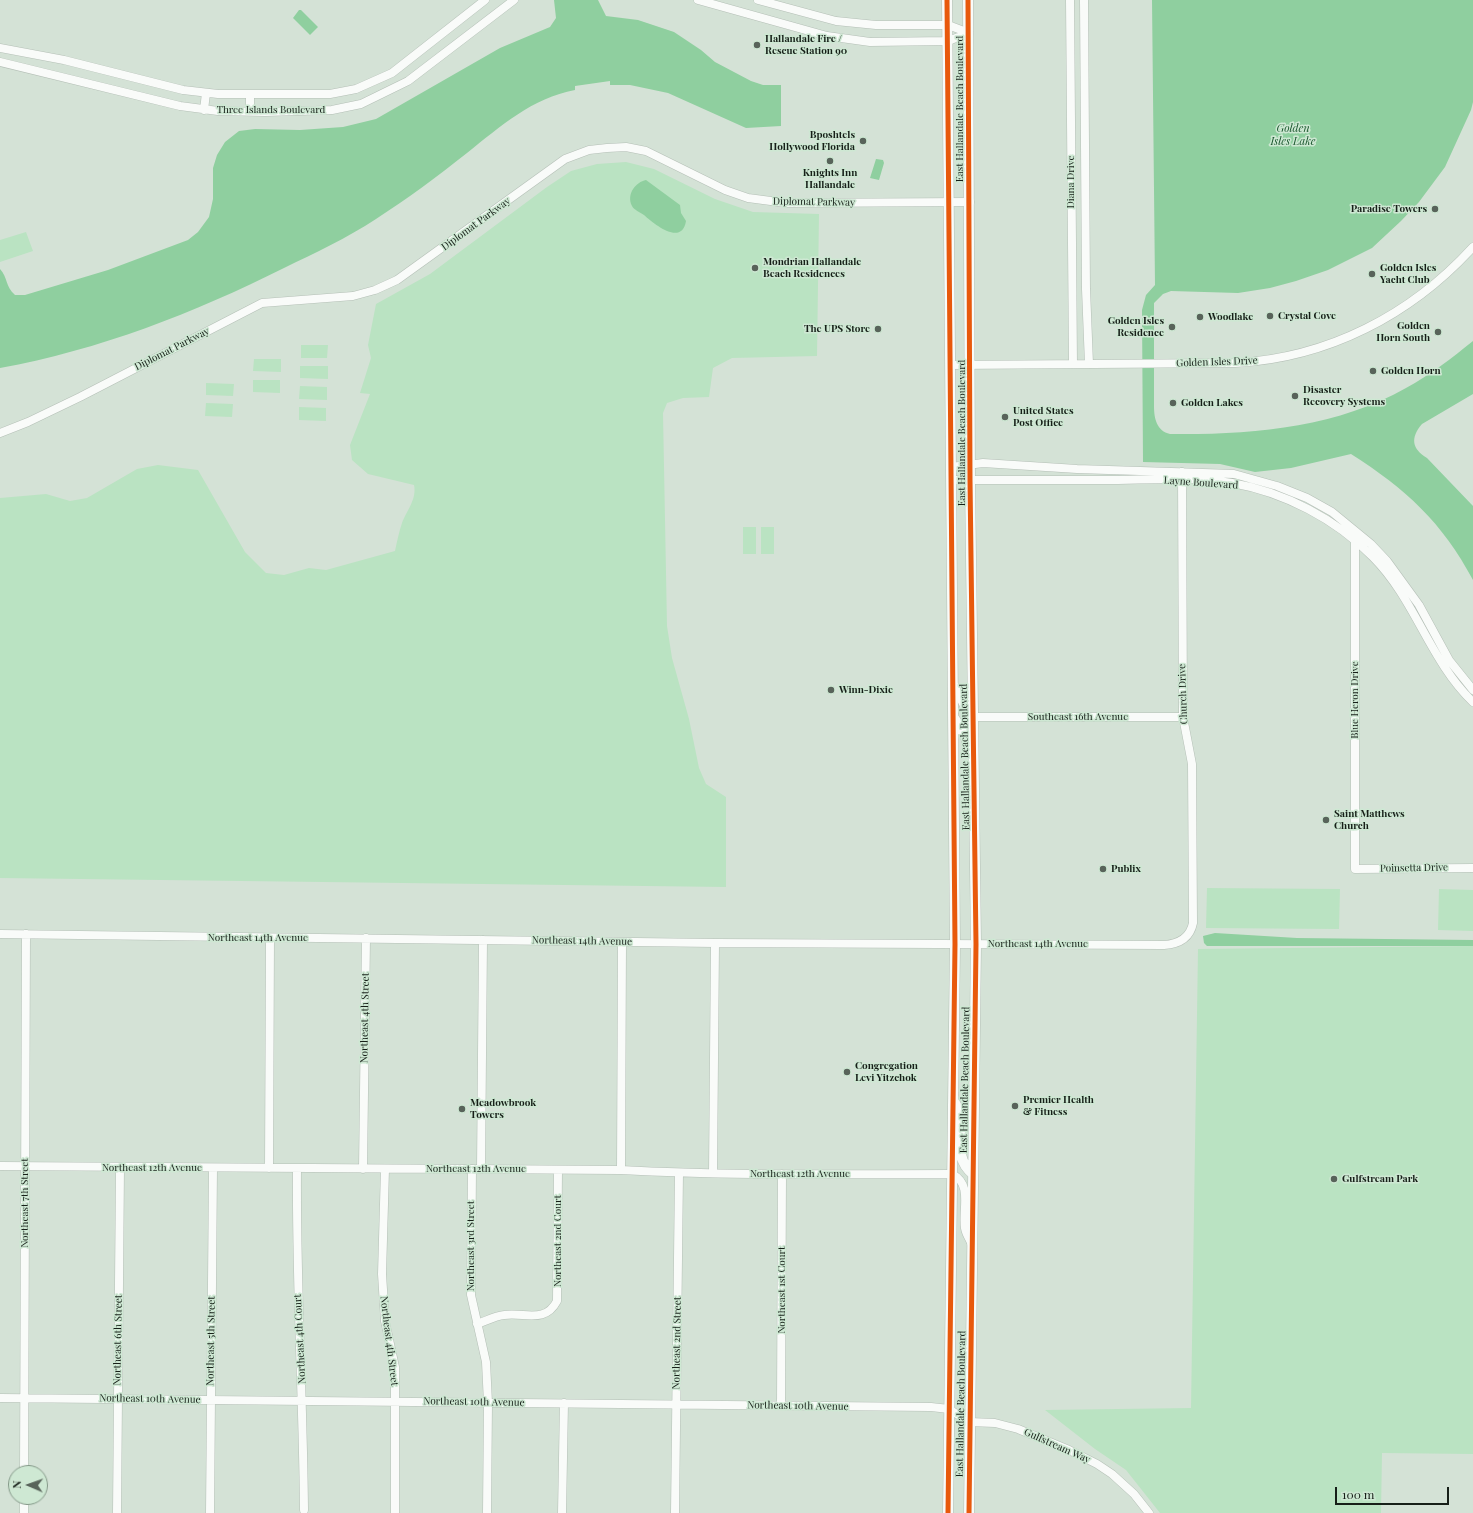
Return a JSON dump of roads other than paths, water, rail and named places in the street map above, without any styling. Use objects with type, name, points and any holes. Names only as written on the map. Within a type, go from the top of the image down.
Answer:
[{"type":"main road","name":"East Hallandale Beach Boulevard","points":[[947,0],[955,944],[948,1513]]},
{"type":"main road","name":"East Hallandale Beach Boulevard","points":[[968,0],[971,365],[970,480],[976,944],[969,1513]]},
{"type":"main road","points":[[954,718],[965,735],[974,763]]},
{"type":"main road","points":[[954,1100],[960,1115],[960,1150],[963,1164],[973,1174]]},
{"type":"street","name":"Three Islands Boulevard","points":[[0,48],[64,60],[183,90],[206,93],[330,94],[356,89],[392,73],[485,0]]},
{"type":"street","name":"Three Islands Boulevard","points":[[0,62],[180,106],[204,110],[332,110],[361,104],[408,81],[514,0]]},
{"type":"street","points":[[698,0],[838,38],[870,42],[948,41],[969,34]]},
{"type":"street","points":[[758,0],[821,18],[858,24],[948,25],[969,34]]},
{"type":"street","name":"Diana Drive","points":[[1070,0],[1073,364]]},
{"type":"street","name":"Diana Drive","points":[[1084,0],[1086,283],[1089,364]]},
{"type":"street","points":[[204,110],[206,93]]},
{"type":"street","points":[[250,94],[250,111]]},
{"type":"street","name":"Diplomat Parkway","points":[[0,433],[28,422],[74,400],[262,303],[353,296],[375,290],[397,280],[565,159],[589,150],[626,148],[646,152],[725,190],[748,198],[780,203],[970,202]]},
{"type":"street","name":"Golden Isles Drive","points":[[950,365],[1156,364],[1261,361],[1299,354],[1335,343],[1376,324],[1414,301],[1443,278],[1473,247]]},
{"type":"street","name":"Layne Boulevard","points":[[952,467],[983,463],[1182,476],[1231,483],[1277,486],[1307,498],[1332,512],[1356,532],[1387,561],[1400,576],[1419,605],[1449,660],[1473,690]]},
{"type":"street","name":"Layne Boulevard","points":[[952,480],[1182,476]]},
{"type":"street","name":"Church Drive","points":[[1164,945],[1172,944],[1184,939],[1189,934],[1193,923],[1192,764],[1183,717],[1182,476]]},
{"type":"street","name":"Layne Boulevard","points":[[1253,484],[1309,510],[1336,526],[1374,558],[1401,592],[1441,662],[1463,693],[1473,702]]},
{"type":"street","name":"Blue Heron Drive","points":[[1355,869],[1356,532]]},
{"type":"street","points":[[953,682],[964,706],[974,717]]},
{"type":"street","points":[[1463,693],[1473,690]]},
{"type":"street","name":"Southeast 16th Avenue","points":[[974,717],[1183,717]]},
{"type":"street","name":"Poinsetta Drive","points":[[1355,869],[1473,868]]},
{"type":"street","name":"Northeast 14th Avenue","points":[[0,934],[715,943],[1164,945]]},
{"type":"street","name":"Northeast 7th Street","points":[[24,1465],[26,934]]},
{"type":"street","points":[[269,1168],[270,938]]},
{"type":"street","name":"Northeast 4th Street","points":[[363,1169],[366,938]]},
{"type":"street","points":[[481,1170],[483,940]]},
{"type":"street","points":[[621,1170],[622,942]]},
{"type":"street","points":[[713,1173],[715,943]]},
{"type":"street","name":"Northeast 12th Avenue","points":[[0,1166],[25,1165],[120,1168],[621,1170],[679,1173],[782,1174],[952,1174]]},
{"type":"street","name":"Northeast 6th Street","points":[[117,1513],[120,1168]]},
{"type":"street","name":"Northeast 5th Street","points":[[210,1513],[213,1168]]},
{"type":"street","name":"Northeast 4th Court","points":[[297,1168],[296,1243],[303,1401],[304,1510]]},
{"type":"street","name":"Northeast 4th Street","points":[[385,1169],[382,1274],[386,1321],[395,1367],[395,1513]]},
{"type":"street","name":"Northeast 3rd Street","points":[[472,1170],[471,1295],[486,1362],[488,1403],[487,1513]]},
{"type":"street","name":"Northeast 2nd Court","points":[[477,1324],[504,1315],[542,1316],[552,1311],[557,1301],[558,1170]]},
{"type":"street","name":"Northeast 2nd Street","points":[[675,1513],[679,1173]]},
{"type":"street","name":"Northeast 1st Court","points":[[781,1405],[782,1174]]},
{"type":"street","points":[[952,1174],[961,1179],[964,1186],[964,1226],[973,1247]]},
{"type":"street","name":"Northeast 10th Avenue","points":[[0,1398],[781,1405],[931,1407],[949,1410]]},
{"type":"street","points":[[562,1513],[564,1403]]},
{"type":"street","name":"Gulfstream Way","points":[[949,1410],[969,1422],[995,1423],[1018,1428],[1097,1464],[1112,1474],[1134,1494],[1149,1513]]},
{"type":"water","points":[[554,0],[598,0],[606,16],[638,20],[674,32],[701,50],[715,62],[751,81],[763,85],[781,85],[781,126],[746,128],[668,93],[630,85],[610,85],[610,81],[575,86],[575,90],[545,99],[518,114],[434,179],[388,211],[354,233],[307,257],[181,315],[110,340],[73,351],[0,368],[0,269],[12,292],[15,295],[25,295],[108,270],[188,240],[198,232],[209,217],[213,199],[213,168],[217,155],[225,142],[239,131],[255,129],[300,130],[343,127],[376,119],[500,48],[550,27],[556,18]]},
{"type":"water","name":"Golden Isles Lake","points":[[1152,0],[1473,0],[1473,102],[1471,110],[1445,167],[1419,202],[1372,248],[1328,270],[1270,288],[1238,293],[1171,291],[1163,294],[1154,303],[1154,406],[1157,424],[1162,430],[1170,434],[1230,433],[1291,426],[1321,420],[1351,412],[1379,402],[1406,388],[1424,378],[1473,341],[1473,394],[1422,424],[1418,429],[1414,443],[1418,451],[1427,458],[1473,506],[1473,580],[1449,541],[1421,508],[1389,480],[1351,454],[1291,468],[1255,472],[1220,464],[1143,462],[1142,310],[1146,295],[1155,285]]},
{"type":"water","points":[[299,10],[301,10],[318,27],[310,35],[293,18]]},
{"type":"water","points":[[876,159],[883,160],[884,163],[879,180],[870,178]]},
{"type":"water","points":[[646,180],[680,205],[681,213],[686,221],[683,228],[679,232],[674,233],[661,228],[632,206],[630,197],[633,189],[639,183]]},
{"type":"water","points":[[1215,933],[1297,938],[1473,940],[1473,946],[1207,946],[1204,943],[1203,936]]},
{"type":"place","name":"Hallandale Fire / Rescue Station 90","points":[[757,45]]},
{"type":"place","name":"Bposhtels Hollywood Florida","points":[[863,141]]},
{"type":"place","name":"Knights Inn Hallandale","points":[[830,161]]},
{"type":"place","name":"Paradise Towers","points":[[1435,209]]},
{"type":"place","name":"Mondrian Hallandale Beach Residences","points":[[755,268]]},
{"type":"place","name":"Golden Isles Yacht Club","points":[[1372,274]]},
{"type":"place","name":"Crystal Cove","points":[[1270,316]]},
{"type":"place","name":"Woodlake","points":[[1200,317]]},
{"type":"place","name":"Golden Isles Residence","points":[[1172,327]]},
{"type":"place","name":"The UPS Store","points":[[878,329]]},
{"type":"place","name":"Golden Horn South","points":[[1438,332]]},
{"type":"place","name":"Golden Horn","points":[[1373,371]]},
{"type":"place","name":"Disaster Recovery Systems","points":[[1295,396]]},
{"type":"place","name":"Golden Lakes","points":[[1173,403]]},
{"type":"place","name":"United States Post Office","points":[[1005,417]]},
{"type":"place","name":"Winn-Dixie","points":[[831,690]]},
{"type":"place","name":"Saint Matthews Church","points":[[1326,820]]},
{"type":"place","name":"Publix","points":[[1103,869]]},
{"type":"place","name":"Congregation Levi Yitzchok","points":[[847,1072]]},
{"type":"place","name":"Premier Health & Fitness","points":[[1015,1106]]},
{"type":"place","name":"Meadowbrook Towers","points":[[462,1109]]},
{"type":"place","name":"Gulfstream Park","points":[[1334,1179]]}]
